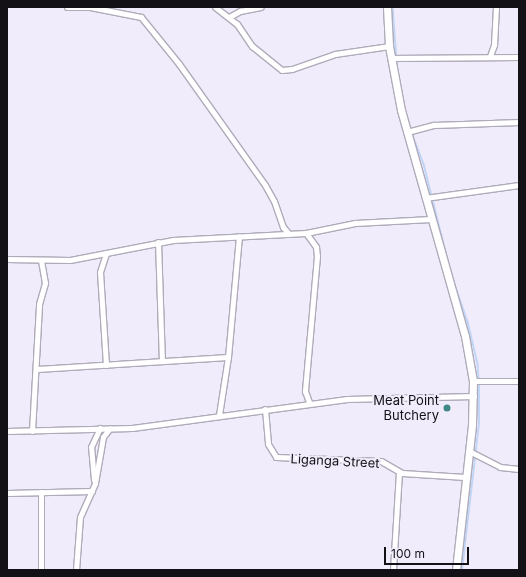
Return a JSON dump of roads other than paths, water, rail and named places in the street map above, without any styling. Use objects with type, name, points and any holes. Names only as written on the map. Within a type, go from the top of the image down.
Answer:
[{"type":"main road","points":[[387,7],[389,46],[407,132],[464,336],[473,381],[474,396],[456,570]]},
{"type":"street","points":[[67,7],[90,8],[141,17],[179,64],[265,185],[274,201],[283,227],[289,234]]},
{"type":"street","points":[[215,7],[229,17],[252,46],[282,70],[292,69],[335,54],[389,46]]},
{"type":"street","points":[[229,17],[245,10],[261,7]]},
{"type":"street","points":[[490,56],[494,45],[496,7]]},
{"type":"street","points":[[391,58],[490,56],[519,57]]},
{"type":"street","points":[[407,132],[434,125],[519,122]]},
{"type":"street","points":[[425,198],[519,185]]},
{"type":"street","points":[[7,259],[41,261],[70,260],[158,242],[306,233],[355,223],[431,219]]},
{"type":"street","points":[[306,233],[316,247],[317,256],[312,295],[306,391],[309,402]]},
{"type":"street","points":[[219,415],[228,357],[239,237]]},
{"type":"street","points":[[158,242],[162,360]]},
{"type":"street","points":[[106,253],[100,272],[106,365]]},
{"type":"street","points":[[32,431],[37,369],[39,304],[45,283],[41,261]]},
{"type":"street","points":[[37,369],[228,357]]},
{"type":"street","points":[[473,381],[519,381]]},
{"type":"street","points":[[7,431],[110,428],[167,424],[309,402],[346,399],[474,396]]},
{"type":"street","name":"Liganga Street","points":[[265,410],[268,444],[276,457],[381,461],[402,472],[466,477]]},
{"type":"street","points":[[95,483],[91,447],[100,428]]},
{"type":"street","points":[[76,570],[80,517],[95,483],[101,443],[110,428]]},
{"type":"street","points":[[469,451],[500,467],[519,469]]},
{"type":"street","points":[[393,570],[399,473]]},
{"type":"street","points":[[7,493],[92,491]]},
{"type":"street","points":[[41,492],[41,570]]},
{"type":"waterway","points":[[393,7],[398,73]]},
{"type":"waterway","points":[[408,122],[411,129]]},
{"type":"waterway","points":[[412,133],[424,164],[452,276],[468,322],[478,364],[479,379]]},
{"type":"waterway","points":[[462,570],[479,423],[479,383]]},
{"type":"place","name":"Meat Point Butchery","points":[[447,408]]}]
